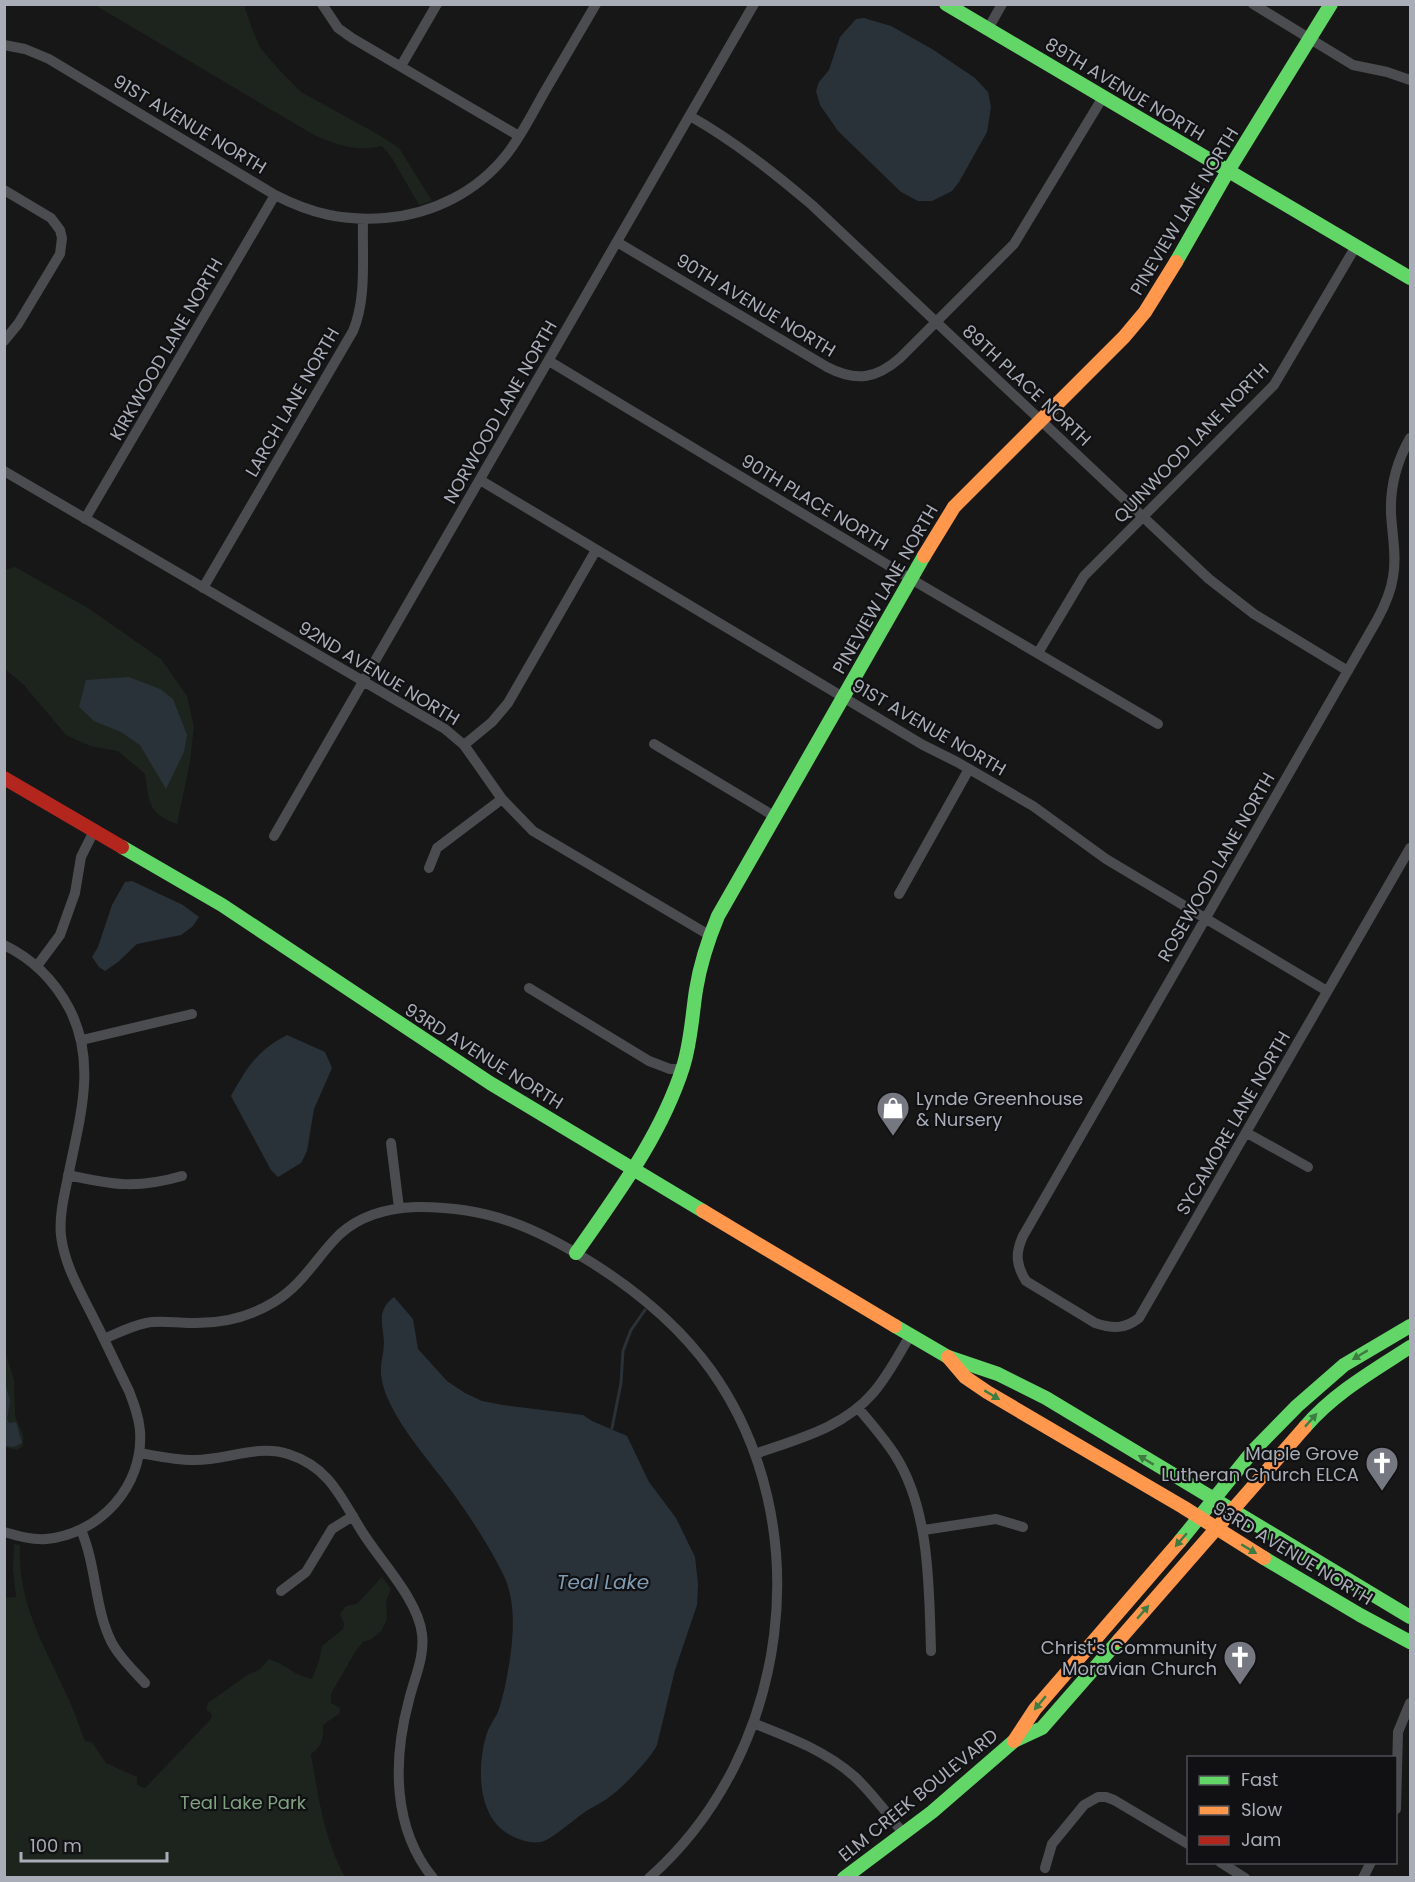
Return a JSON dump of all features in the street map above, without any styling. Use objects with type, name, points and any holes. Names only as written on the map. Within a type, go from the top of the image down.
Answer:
[{"type":"street","points":[[322,4],[327,15],[338,28],[352,38],[519,136]]},
{"type":"street","points":[[401,66],[437,4]]},
{"type":"street","name":"91ST AVENUE NORTH","points":[[4,45],[25,49],[49,59],[300,208],[341,218],[363,220],[420,212],[450,200],[492,170],[519,136],[596,4]]},
{"type":"street","name":"NORWOOD LANE NORTH","points":[[274,836],[754,4]]},
{"type":"street","name":"89TH AVENUE NORTH","points":[[946,4],[1410,278]]},
{"type":"street","points":[[988,29],[1002,4]]},
{"type":"street","points":[[1253,4],[1353,65],[1388,72],[1410,81]]},
{"type":"street","name":"PINEVIEW LANE NORTH","points":[[576,1254],[634,1170],[658,1129],[682,1069],[703,955],[709,935],[722,908],[937,533],[954,507],[1124,337],[1145,312],[1228,171],[1331,4]]},
{"type":"street","name":"90TH AVENUE NORTH","points":[[617,242],[839,373],[853,376],[879,373],[900,358],[1014,244],[1103,97]]},
{"type":"street","name":"89TH PLACE NORTH","points":[[690,116],[738,146],[812,205],[1209,579],[1238,603],[1285,634],[1348,670]]},
{"type":"street","points":[[4,190],[51,218],[60,230],[62,238],[60,254],[18,324],[4,341]]},
{"type":"street","name":"KIRKWOOD LANE NORTH","points":[[85,519],[275,195]]},
{"type":"street","name":"LARCH LANE NORTH","points":[[203,588],[352,332],[361,304],[363,220]]},
{"type":"street","name":"QUINWOOD LANE NORTH","points":[[1038,653],[1084,576],[1274,385],[1356,246]]},
{"type":"street","name":"90TH PLACE NORTH","points":[[549,361],[911,579],[1158,724]]},
{"type":"street","name":"ROSEWOOD LANE NORTH","points":[[1042,1291],[1026,1281],[1019,1270],[1016,1257],[1019,1245],[1387,601],[1393,578],[1395,555],[1391,511],[1392,489],[1395,473],[1410,438]]},
{"type":"street","name":"92ND AVENUE NORTH","points":[[4,471],[445,729],[464,746],[502,799],[533,831],[709,935]]},
{"type":"street","name":"91ST AVENUE NORTH","points":[[480,480],[843,698],[1033,806],[1088,848],[1327,991]]},
{"type":"street","points":[[464,746],[488,727],[507,703],[596,550]]},
{"type":"street","points":[[654,744],[774,816]]},
{"type":"street","points":[[899,894],[969,769]]},
{"type":"street","name":"93RD AVENUE NORTH","points":[[4,778],[222,905],[480,1077],[948,1357],[965,1377],[987,1392],[1215,1529],[1410,1642]]},
{"type":"street","points":[[429,868],[437,848],[502,799]]},
{"type":"street","points":[[37,966],[60,935],[75,893],[81,857],[95,829]]},
{"type":"street","name":"SYCAMORE LANE NORTH","points":[[1042,1291],[1095,1323],[1107,1327],[1119,1328],[1131,1325],[1140,1318],[1327,991],[1406,866],[1410,848]]},
{"type":"street","points":[[4,945],[37,966],[63,996],[82,1040],[84,1091],[61,1214],[61,1235],[72,1277],[104,1339],[136,1410],[140,1430],[140,1453],[132,1478],[122,1495],[101,1518],[81,1530],[45,1539],[33,1539],[4,1532]]},
{"type":"street","points":[[528,988],[649,1061],[670,1069],[682,1069]]},
{"type":"street","points":[[82,1040],[192,1014]]},
{"type":"street","points":[[1247,1133],[1308,1167]]},
{"type":"street","points":[[391,1143],[399,1208]]},
{"type":"street","points":[[68,1175],[127,1186],[148,1185],[182,1176]]},
{"type":"street","points":[[104,1339],[143,1324],[155,1322],[212,1323],[235,1319],[257,1311],[277,1300],[295,1286],[340,1234],[356,1222],[399,1208],[452,1208],[491,1215],[522,1225],[576,1254],[624,1284],[670,1323],[711,1370],[728,1397],[755,1454],[773,1522],[777,1563],[777,1603],[773,1644],[765,1683],[753,1723],[728,1778],[678,1849],[650,1878]]},
{"type":"street","name":"ELM CREEK BOULEVARD","points":[[1014,1741],[1035,1709],[1200,1518],[1252,1452],[1297,1406],[1344,1365],[1410,1326]]},
{"type":"street","points":[[755,1454],[821,1430],[858,1408],[873,1394],[911,1334]]},
{"type":"street","name":"ELM CREEK BOULEVARD","points":[[844,1878],[904,1834],[1014,1741],[1042,1728],[1317,1413],[1354,1383],[1410,1347]]},
{"type":"street","name":"93RD AVENUE NORTH","points":[[948,1357],[972,1363],[1039,1396],[1410,1617]]},
{"type":"street","points":[[858,1408],[896,1456],[910,1484],[924,1530],[931,1651]]},
{"type":"street","points":[[140,1453],[194,1460],[267,1451],[285,1453],[302,1459],[331,1481],[374,1552],[407,1596],[419,1620],[422,1652],[403,1721],[398,1781],[408,1835],[417,1856],[433,1878]]},
{"type":"street","points":[[280,1591],[306,1572],[332,1528],[353,1516]]},
{"type":"street","points":[[924,1530],[996,1519],[1023,1527]]},
{"type":"street","points":[[81,1530],[90,1557],[104,1626],[113,1645],[145,1683]]},
{"type":"street","points":[[1397,1758],[1398,1732],[1410,1703]]},
{"type":"street","points":[[753,1723],[804,1744],[834,1761],[862,1784],[904,1834]]},
{"type":"street","points":[[1045,1868],[1052,1844],[1084,1805],[1098,1797],[1114,1800],[1187,1843]]},
{"type":"street","points":[[1222,1864],[1245,1878]]},
{"type":"street","points":[[1363,1878],[1370,1864]]},
{"type":"green space","points":[[95,5],[244,5],[261,49],[281,72],[301,92],[399,148],[432,201],[419,205],[392,158],[382,146],[364,148],[347,146],[314,135]]},
{"type":"green space","points":[[15,567],[88,608],[161,659],[187,696],[194,727],[190,762],[177,824],[155,811],[149,799],[145,774],[118,751],[90,746],[66,735],[24,685],[5,669],[4,570]]},
{"type":"green space","points":[[4,1348],[14,1380],[15,1416],[23,1435],[23,1446],[17,1450],[5,1447]]},
{"type":"green space","name":"Teal Lake Park","points":[[14,1544],[20,1545],[23,1586],[34,1624],[85,1741],[92,1742],[106,1763],[137,1777],[137,1785],[145,1788],[211,1719],[212,1714],[206,1709],[208,1703],[249,1674],[259,1670],[269,1659],[312,1679],[322,1646],[343,1629],[344,1624],[340,1614],[346,1606],[357,1604],[382,1577],[391,1589],[386,1601],[387,1619],[381,1631],[372,1639],[363,1642],[355,1652],[331,1694],[331,1703],[340,1708],[340,1713],[323,1725],[322,1741],[311,1754],[327,1833],[345,1877],[5,1877],[4,1598],[16,1597],[13,1569]]},
{"type":"water","points":[[864,18],[891,26],[932,49],[975,78],[988,92],[991,107],[987,132],[952,191],[932,201],[918,201],[901,192],[838,131],[820,105],[816,91],[819,82],[829,70],[840,37],[856,19]]},
{"type":"water","points":[[129,677],[160,689],[173,699],[187,735],[184,752],[166,789],[140,745],[121,732],[94,721],[79,707],[86,680]]},
{"type":"water","points":[[132,881],[183,905],[199,917],[192,927],[181,935],[137,944],[105,971],[92,957],[98,947],[112,905],[125,882]]},
{"type":"water","points":[[287,1035],[325,1052],[332,1068],[314,1109],[307,1151],[301,1163],[278,1177],[271,1170],[231,1096],[254,1060],[268,1047]]},
{"type":"water","name":"Teal Lake","points":[[394,1297],[413,1319],[418,1349],[447,1381],[465,1393],[482,1401],[503,1405],[583,1415],[627,1436],[649,1482],[676,1518],[695,1557],[698,1584],[697,1605],[675,1670],[654,1751],[617,1791],[544,1841],[522,1840],[499,1827],[491,1816],[482,1791],[483,1749],[486,1736],[502,1699],[510,1659],[513,1613],[506,1580],[496,1560],[453,1493],[399,1420],[384,1389],[381,1374],[384,1342],[382,1318],[385,1307]]},
{"type":"water","points":[[5,1383],[10,1401],[7,1419],[9,1423],[16,1422],[22,1443],[14,1447],[5,1446]]},
{"type":"waterway","points":[[612,1428],[621,1383],[623,1351],[631,1330],[645,1310]]},
{"type":"traffic: fast","points":[[946,4],[1410,278]]},
{"type":"traffic: fast","points":[[1176,262],[1228,171],[1331,4]]},
{"type":"traffic: fast","points":[[576,1253],[637,1164],[674,1092],[688,1048],[700,971],[718,916],[924,556]]},
{"type":"traffic: fast","points":[[122,847],[222,905],[490,1083],[703,1211]]},
{"type":"traffic: fast","points":[[895,1326],[948,1357],[998,1374],[1046,1398],[1410,1617]]},
{"type":"traffic: fast","points":[[1180,1541],[1252,1452],[1297,1406],[1344,1365],[1410,1326]]},
{"type":"traffic: fast","points":[[1305,1427],[1341,1393],[1410,1347]]},
{"type":"traffic: fast","points":[[1264,1558],[1410,1642]]},
{"type":"traffic: fast","points":[[844,1878],[932,1812],[1014,1741],[1042,1728],[1119,1640]]},
{"type":"traffic: slow","points":[[924,556],[954,507],[1124,337],[1145,312],[1176,262]]},
{"type":"traffic: slow","points":[[703,1211],[895,1326]]},
{"type":"traffic: slow","points":[[948,1357],[965,1377],[987,1392],[1183,1507],[1264,1558]]},
{"type":"traffic: slow","points":[[1119,1640],[1305,1427]]},
{"type":"traffic: slow","points":[[1014,1741],[1035,1709],[1180,1541]]},
{"type":"traffic: jam","points":[[4,778],[122,847]]},
{"type":"place","name":"Lynde Greenhouse & Nursery","points":[[893,1137]]},
{"type":"place","name":"Maple Grove Lutheran Church ELCA","points":[[1382,1492]]},
{"type":"place","name":"Christ's Community Moravian Church","points":[[1240,1686]]}]
